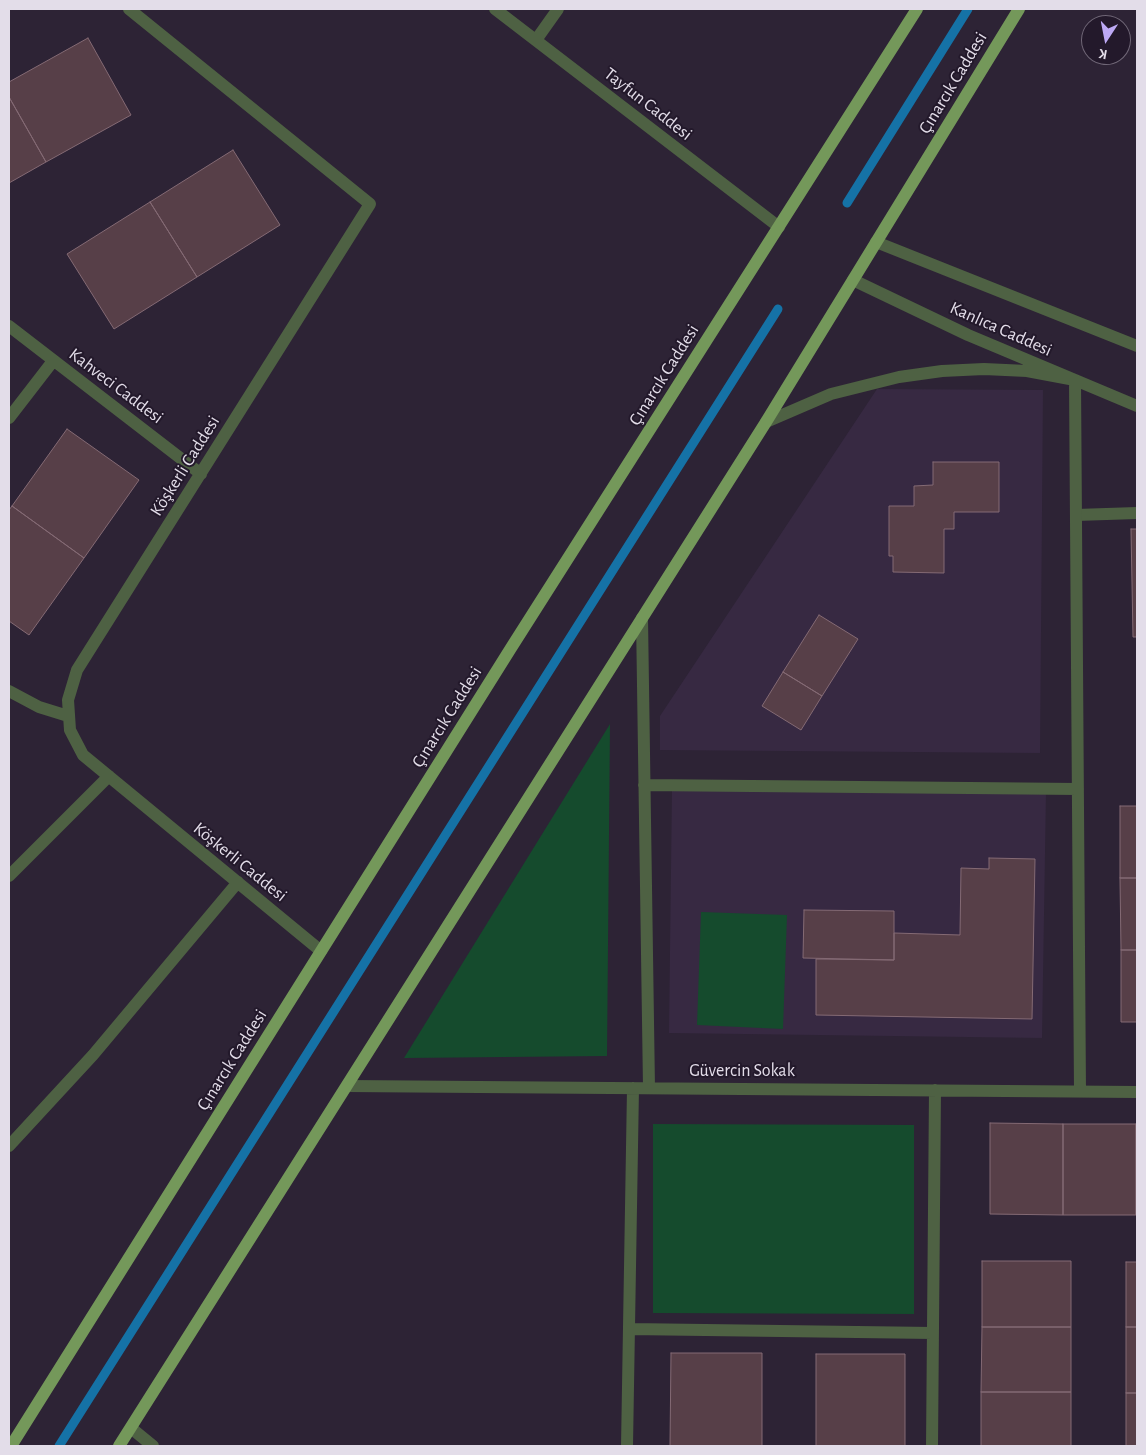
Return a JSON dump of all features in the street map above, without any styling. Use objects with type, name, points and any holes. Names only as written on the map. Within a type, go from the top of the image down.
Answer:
[{"type":"main road","name":"Çınarcık Caddesi","points":[[11,1446],[321,951],[917,9]]},
{"type":"main road","name":"Çınarcık Caddesi","points":[[119,1446],[766,422],[1019,9]]},
{"type":"street","name":"Köşkerli Caddesi","points":[[130,9],[370,204],[77,670],[71,685],[68,716],[75,743],[83,754],[321,951]]},
{"type":"street","name":"Tayfun Caddesi","points":[[496,9],[779,227]]},
{"type":"street","points":[[536,40],[558,9]]},
{"type":"street","name":"Kanlıca Caddesi","points":[[876,242],[1137,346]]},
{"type":"street","name":"Kanlıca Caddesi","points":[[853,280],[968,335],[1137,406]]},
{"type":"street","name":"Kahveci Caddesi","points":[[9,326],[201,474]]},
{"type":"street","points":[[9,418],[53,361]]},
{"type":"street","points":[[766,422],[831,394],[899,377],[942,371],[984,369],[1027,371],[1075,380],[1080,1091]]},
{"type":"street","points":[[1076,515],[1137,513]]},
{"type":"street","points":[[642,618],[649,1088]]},
{"type":"street","points":[[9,691],[39,707],[68,716]]},
{"type":"street","points":[[9,876],[109,776]]},
{"type":"street","points":[[644,786],[1078,789]]},
{"type":"street","points":[[9,1146],[93,1055],[238,882]]},
{"type":"street","name":"Güvercin Sokak","points":[[347,1086],[1137,1092]]},
{"type":"street","points":[[627,1446],[633,1088]]},
{"type":"street","points":[[932,1446],[935,1090]]},
{"type":"street","points":[[629,1328],[933,1333]]},
{"type":"street","points":[[131,1428],[153,1446]]},
{"type":"shaded area","points":[[877,389],[1043,390],[1040,753],[660,750],[660,716]]},
{"type":"shaded area","points":[[672,787],[1046,792],[1042,1038],[669,1033]]},
{"type":"green space","points":[[610,724],[607,1056],[404,1058]]},
{"type":"green space","points":[[701,912],[787,915],[783,1029],[697,1025]]},
{"type":"green space","points":[[653,1124],[914,1125],[914,1314],[653,1313]]},
{"type":"building","points":[[88,38],[131,115],[46,162],[9,97],[9,82]]},
{"type":"building","points":[[9,97],[46,162],[9,183]]},
{"type":"building","points":[[233,150],[280,225],[197,277],[150,202]]},
{"type":"building","points":[[150,202],[197,277],[114,329],[67,254]]},
{"type":"building","points":[[67,429],[139,480],[84,558],[12,506]]},
{"type":"building","points":[[933,462],[999,462],[999,512],[954,512],[954,529],[944,529],[944,573],[893,572],[893,556],[889,556],[889,506],[914,506],[914,486],[933,485]]},
{"type":"building","points":[[12,506],[84,558],[29,635],[9,621],[9,510]]},
{"type":"building","points":[[1131,529],[1137,529],[1137,637],[1133,637]]},
{"type":"building","points":[[819,615],[858,639],[822,696],[783,672]]},
{"type":"building","points":[[783,672],[822,696],[801,730],[762,706]]},
{"type":"building","points":[[1120,806],[1137,806],[1137,878],[1120,878]]},
{"type":"building","points":[[989,858],[1035,859],[1032,1019],[816,1015],[816,959],[894,960],[894,933],[960,935],[961,868],[989,869]]},
{"type":"building","points":[[1120,878],[1137,878],[1137,950],[1121,950]]},
{"type":"building","points":[[804,910],[894,911],[894,960],[803,958]]},
{"type":"building","points":[[1121,950],[1137,950],[1137,1022],[1121,1022]]},
{"type":"building","points":[[990,1123],[1063,1124],[1063,1215],[990,1214]]},
{"type":"building","points":[[1063,1124],[1136,1124],[1136,1215],[1063,1215]]},
{"type":"building","points":[[1137,1124],[1137,1215],[1136,1215]]},
{"type":"building","points":[[982,1261],[1071,1261],[1071,1327],[982,1327]]},
{"type":"building","points":[[1126,1262],[1137,1262],[1137,1327],[1126,1327]]},
{"type":"building","points":[[982,1327],[1071,1327],[1071,1392],[981,1392]]},
{"type":"building","points":[[1126,1327],[1137,1327],[1137,1393],[1126,1393]]},
{"type":"building","points":[[671,1353],[762,1353],[762,1446],[670,1446]]},
{"type":"building","points":[[816,1354],[905,1354],[905,1446],[816,1446]]},
{"type":"building","points":[[981,1392],[1071,1392],[1071,1446],[981,1446]]},
{"type":"building","points":[[1126,1393],[1137,1393],[1137,1446],[1126,1446]]},
{"type":"waterway","points":[[847,203],[968,9]]},
{"type":"waterway","points":[[59,1446],[778,309]]}]
